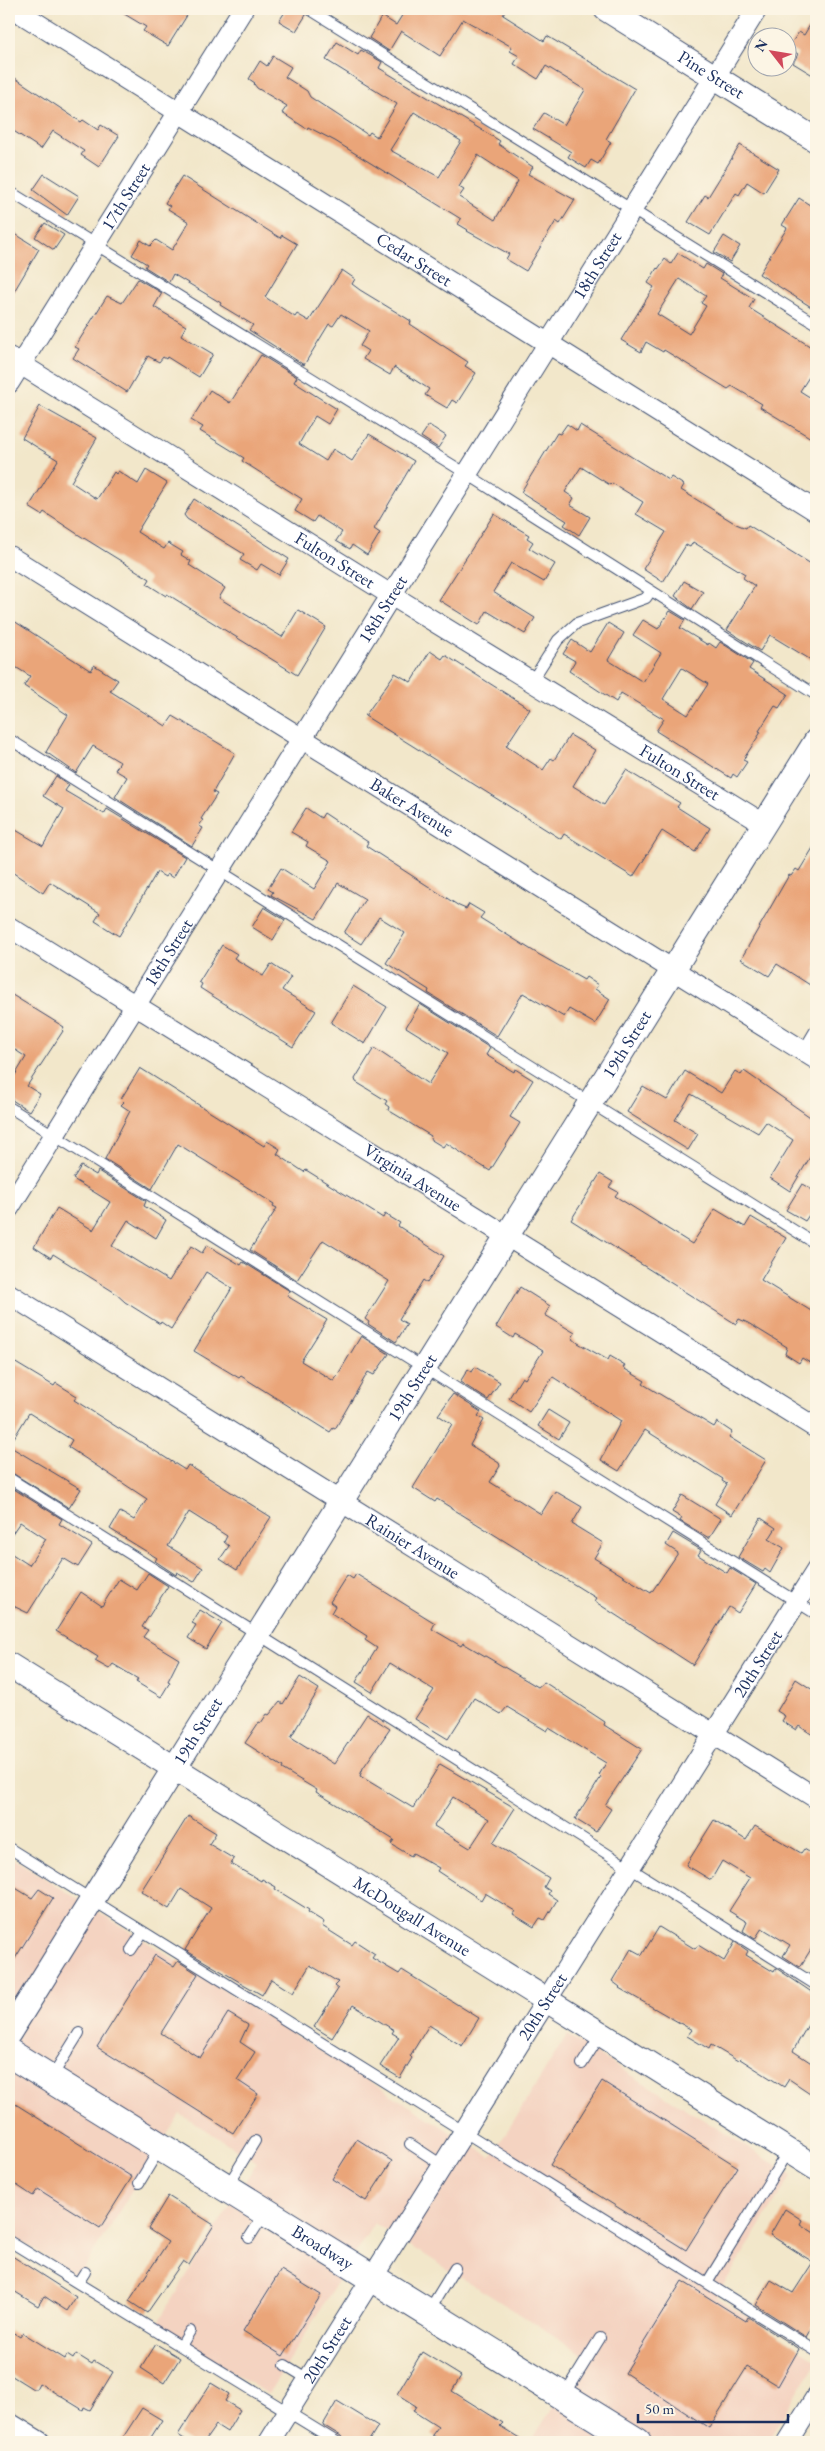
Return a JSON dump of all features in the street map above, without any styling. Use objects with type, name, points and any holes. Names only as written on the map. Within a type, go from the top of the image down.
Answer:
[{"type":"main road","name":"Broadway","points":[[9,2053],[637,2442]]},
{"type":"street","name":"Cedar Street","points":[[14,9],[816,511]]},
{"type":"street","name":"17th Street","points":[[9,383],[14,361],[95,244],[243,9]]},
{"type":"street","name":"Pine Street","points":[[606,9],[816,140]]},
{"type":"street","name":"18th Street","points":[[9,1208],[758,9]]},
{"type":"street","name":"Fulton Street","points":[[14,361],[764,824]]},
{"type":"street","name":"Baker Avenue","points":[[9,556],[301,740],[810,1055]]},
{"type":"street","name":"19th Street","points":[[9,2033],[816,741]]},
{"type":"street","name":"Virginia Avenue","points":[[9,927],[816,1428]]},
{"type":"street","name":"Rainier Avenue","points":[[9,1294],[816,1798]]},
{"type":"street","name":"20th Street","points":[[269,2442],[816,1571]]},
{"type":"street","name":"McDougall Avenue","points":[[9,1666],[816,2168]]},
{"type":"street","points":[[788,2442],[816,2396]]},
{"type":"street","points":[[9,2423],[40,2442]]},
{"type":"lane","points":[[309,9],[816,324]]},
{"type":"lane","points":[[9,191],[467,474],[816,695]]},
{"type":"lane","points":[[532,681],[558,640],[577,623],[646,598],[651,591]]},
{"type":"lane","points":[[9,739],[816,1244]]},
{"type":"lane","points":[[810,1055],[816,1029]]},
{"type":"lane","points":[[9,1107],[816,1614]]},
{"type":"lane","points":[[9,1478],[816,1984]]},
{"type":"lane","points":[[9,1848],[816,2351]]},
{"type":"lane","points":[[131,1950],[142,1932]]},
{"type":"lane","points":[[51,2079],[80,2033]]},
{"type":"lane","points":[[582,2064],[601,2034]]},
{"type":"lane","points":[[226,2188],[255,2141]]},
{"type":"lane","points":[[410,2144],[442,2166]]},
{"type":"lane","points":[[139,2183],[161,2147]]},
{"type":"lane","points":[[707,2283],[788,2151]]},
{"type":"lane","points":[[248,2238],[265,2212]]},
{"type":"lane","points":[[9,2241],[337,2442]]},
{"type":"lane","points":[[427,2312],[455,2268]]},
{"type":"lane","points":[[78,2283],[85,2272]]},
{"type":"lane","points":[[180,2346],[190,2330]]},
{"type":"lane","points":[[564,2397],[600,2338]]},
{"type":"lane","points":[[285,2365],[308,2380]]},
{"type":"shaded area","points":[[9,1856],[491,2157],[567,2035],[792,2175],[716,2297],[816,2360],[816,2363],[767,2442],[531,2442],[585,2355],[374,2223],[268,2394],[156,2325],[257,2162],[180,2114],[78,2277],[9,2234]]},
{"type":"building","points":[[116,9],[191,9],[168,46],[143,31],[146,27]]},
{"type":"building","points":[[287,9],[302,9],[306,15],[296,31],[279,21]]},
{"type":"building","points":[[406,9],[507,9],[503,15],[544,41],[547,36],[635,89],[606,139],[611,142],[598,164],[591,160],[586,168],[568,157],[571,152],[533,129],[544,113],[564,125],[585,90],[546,66],[538,79],[514,64],[519,56],[510,51],[512,47],[463,19],[440,56],[401,31],[389,51],[369,38],[382,16],[396,25]]},
{"type":"building","points":[[816,15],[816,77],[798,66],[798,33],[799,32],[804,35]]},
{"type":"building","points":[[337,42],[358,55],[361,50],[382,62],[379,68],[500,141],[498,144],[533,167],[528,174],[575,200],[560,224],[556,221],[526,271],[506,259],[509,254],[458,224],[461,219],[335,141],[308,127],[307,129],[282,113],[287,106],[257,88],[255,83],[249,79],[260,61],[267,66],[273,56],[291,67],[285,77],[307,91],[310,97],[368,135],[370,132],[377,137],[397,104],[326,60]],"holes":[[[414,112],[461,141],[439,177],[390,150]],[[478,155],[518,181],[495,220],[459,197],[464,190],[459,187]]]},
{"type":"building","points":[[9,74],[81,122],[83,120],[98,130],[101,125],[119,136],[99,167],[81,155],[84,151],[53,131],[41,149],[9,128]]},
{"type":"building","points":[[740,145],[779,169],[764,193],[747,182],[739,195],[736,193],[710,235],[688,222],[705,195],[708,197]]},
{"type":"building","points":[[44,174],[79,196],[67,215],[33,190]]},
{"type":"building","points":[[182,176],[280,238],[282,235],[297,244],[265,297],[295,317],[297,314],[309,321],[342,270],[355,279],[352,284],[360,290],[411,321],[410,324],[468,362],[465,366],[476,373],[457,403],[452,400],[447,408],[425,395],[429,389],[394,367],[390,375],[363,359],[368,351],[360,346],[369,331],[341,314],[333,326],[329,324],[304,365],[249,330],[253,325],[220,305],[221,303],[173,274],[169,282],[145,267],[147,264],[132,255],[141,240],[150,246],[156,240],[172,250],[189,222],[168,209],[170,206],[165,203]]},
{"type":"building","points":[[799,198],[816,209],[816,310],[759,274],[787,228],[782,225]]},
{"type":"building","points":[[45,223],[64,235],[54,250],[35,237]]},
{"type":"building","points":[[9,230],[39,249],[9,300]]},
{"type":"building","points":[[724,236],[740,246],[730,262],[714,252]]},
{"type":"building","points":[[678,253],[703,269],[706,264],[722,274],[720,278],[754,299],[749,308],[816,350],[816,366],[800,391],[816,401],[816,441],[760,407],[762,404],[732,386],[728,389],[664,350],[663,352],[646,342],[641,352],[621,340],[654,287],[648,283],[657,268],[665,259],[671,264]],"holes":[[[679,279],[706,296],[701,303],[706,306],[689,334],[657,314]]]},
{"type":"building","points":[[138,279],[162,293],[154,307],[186,326],[181,335],[213,354],[199,377],[167,357],[166,359],[163,357],[159,362],[148,356],[127,392],[73,358],[79,349],[75,347],[107,296],[122,303]]},
{"type":"building","points":[[261,355],[297,377],[294,382],[337,409],[328,424],[315,416],[299,444],[326,461],[333,449],[352,461],[369,434],[414,461],[374,529],[380,533],[367,555],[352,545],[350,549],[336,541],[342,532],[317,516],[313,522],[295,511],[302,499],[242,461],[244,458],[200,431],[203,427],[191,420],[210,390],[230,403]]},
{"type":"building","points":[[40,406],[97,438],[71,482],[97,499],[114,472],[116,474],[118,471],[138,484],[146,470],[167,483],[137,532],[164,549],[168,543],[183,552],[181,555],[191,561],[189,565],[225,588],[219,598],[282,637],[298,610],[326,627],[297,675],[167,594],[166,596],[147,584],[150,579],[44,512],[42,515],[29,507],[58,460],[22,438]]},
{"type":"building","points":[[567,424],[577,431],[580,425],[669,480],[671,477],[684,485],[681,490],[736,524],[746,528],[748,525],[816,567],[816,663],[770,635],[760,651],[727,630],[755,586],[743,578],[745,574],[693,542],[690,547],[686,545],[663,582],[643,569],[666,532],[636,514],[643,502],[612,483],[610,485],[581,467],[565,492],[574,498],[570,505],[590,517],[579,535],[564,525],[567,521],[521,492],[557,433],[560,434]]},
{"type":"building","points":[[429,425],[446,436],[438,448],[421,437]]},
{"type":"building","points":[[194,499],[289,559],[279,575],[261,564],[257,570],[240,560],[244,554],[187,519],[184,515]]},
{"type":"building","points":[[494,514],[529,535],[527,538],[533,542],[529,548],[555,564],[544,582],[511,563],[493,592],[535,618],[525,634],[487,611],[479,625],[439,600]]},
{"type":"building","points":[[684,581],[703,592],[692,609],[675,596]]},
{"type":"building","points":[[670,611],[685,620],[680,628],[716,648],[720,642],[753,663],[749,669],[788,694],[779,708],[775,706],[759,731],[761,732],[743,760],[747,762],[737,777],[733,774],[731,778],[656,731],[664,719],[621,693],[616,702],[569,671],[575,661],[563,654],[572,640],[590,652],[608,623],[624,633],[608,660],[643,682],[661,653],[633,635],[643,620],[658,629]],"holes":[[[682,668],[708,684],[688,715],[663,699]]]},
{"type":"building","points":[[14,621],[91,671],[94,665],[118,680],[110,691],[166,726],[173,716],[235,753],[213,792],[217,794],[201,819],[203,820],[199,826],[203,828],[192,846],[115,797],[127,777],[115,770],[120,762],[93,746],[76,773],[46,752],[68,715],[24,686],[30,676],[9,663],[9,629]]},
{"type":"building","points":[[430,651],[442,659],[445,655],[530,709],[506,746],[543,770],[551,758],[554,760],[570,735],[595,750],[573,786],[604,805],[626,770],[680,803],[677,807],[710,828],[695,852],[662,831],[633,877],[564,834],[561,839],[365,716],[395,673],[411,682]]},
{"type":"building","points":[[56,776],[69,785],[65,791],[104,814],[107,809],[185,857],[173,878],[167,874],[165,877],[157,872],[119,936],[95,921],[100,913],[50,882],[43,893],[9,870],[9,826],[43,846],[64,809],[43,796]]},
{"type":"building","points":[[306,808],[321,818],[324,813],[368,842],[366,846],[459,906],[466,909],[469,904],[484,913],[480,918],[538,954],[584,980],[586,977],[598,985],[595,989],[610,999],[595,1024],[569,1009],[564,1017],[523,993],[497,1036],[428,993],[429,990],[386,963],[405,933],[379,917],[361,944],[344,933],[365,899],[338,883],[316,919],[271,895],[273,892],[268,889],[281,868],[314,889],[331,861],[306,846],[308,842],[291,832]]},
{"type":"building","points":[[816,843],[816,976],[810,985],[777,964],[769,976],[741,959],[789,875],[791,876],[796,869],[799,871]]},
{"type":"building","points":[[264,907],[285,920],[273,940],[252,927]]},
{"type":"building","points":[[222,945],[237,954],[234,958],[263,976],[271,964],[291,977],[282,990],[316,1011],[293,1047],[200,988],[202,984],[199,982]]},
{"type":"building","points":[[353,986],[387,1007],[365,1044],[331,1023]]},
{"type":"building","points":[[9,993],[64,1027],[27,1086],[40,1094],[29,1111],[9,1098],[9,1085],[26,1057],[9,1046]]},
{"type":"building","points":[[420,1004],[490,1048],[486,1055],[514,1072],[515,1069],[533,1080],[510,1117],[520,1123],[490,1171],[446,1143],[443,1147],[430,1139],[431,1136],[388,1110],[389,1107],[385,1104],[387,1101],[356,1082],[355,1079],[374,1048],[428,1084],[448,1053],[406,1027]]},
{"type":"building","points":[[140,1068],[264,1146],[267,1141],[280,1149],[277,1154],[304,1172],[306,1170],[383,1218],[385,1214],[400,1223],[398,1226],[444,1256],[427,1283],[423,1280],[399,1319],[407,1324],[396,1342],[368,1324],[369,1322],[365,1319],[389,1281],[323,1240],[297,1280],[250,1250],[277,1208],[273,1206],[274,1204],[178,1144],[152,1189],[105,1159],[130,1111],[121,1105],[124,1102],[121,1099]]},
{"type":"building","points":[[685,1071],[721,1093],[735,1071],[741,1075],[744,1071],[816,1121],[816,1147],[790,1191],[770,1178],[793,1140],[766,1122],[758,1133],[691,1094],[675,1120],[698,1134],[688,1150],[627,1112],[643,1086],[667,1100]]},
{"type":"building","points":[[81,1166],[96,1175],[98,1171],[146,1201],[144,1206],[166,1220],[156,1238],[128,1220],[112,1246],[169,1281],[191,1246],[202,1253],[207,1245],[241,1265],[243,1262],[290,1291],[287,1296],[327,1320],[301,1361],[334,1381],[361,1336],[389,1354],[374,1375],[368,1372],[335,1429],[333,1428],[330,1432],[241,1376],[239,1378],[194,1351],[232,1288],[206,1272],[171,1329],[125,1302],[114,1292],[53,1254],[51,1258],[34,1247],[57,1208],[93,1230],[110,1202],[73,1179]]},
{"type":"building","points":[[600,1174],[613,1182],[609,1187],[618,1192],[615,1196],[692,1244],[715,1209],[745,1227],[751,1217],[786,1238],[761,1280],[816,1314],[816,1352],[810,1363],[802,1358],[799,1363],[785,1354],[787,1347],[748,1323],[739,1319],[736,1324],[571,1220]]},
{"type":"building","points":[[802,1184],[816,1192],[816,1220],[809,1215],[805,1221],[786,1210]]},
{"type":"building","points":[[520,1287],[550,1306],[545,1315],[575,1333],[572,1338],[578,1343],[608,1360],[610,1356],[625,1365],[623,1368],[645,1381],[643,1384],[714,1427],[717,1422],[732,1432],[729,1437],[766,1460],[732,1515],[715,1504],[727,1484],[722,1481],[723,1479],[645,1430],[619,1471],[601,1460],[621,1421],[553,1377],[529,1412],[509,1398],[522,1377],[525,1379],[543,1351],[515,1334],[513,1338],[496,1327]]},
{"type":"building","points":[[14,1362],[54,1386],[56,1383],[77,1396],[74,1400],[185,1470],[188,1465],[271,1517],[237,1570],[220,1559],[229,1546],[224,1542],[227,1536],[189,1512],[168,1546],[203,1568],[194,1582],[177,1572],[176,1575],[155,1561],[157,1558],[110,1529],[120,1512],[134,1520],[147,1499],[68,1447],[72,1440],[29,1413],[9,1446],[9,1372]]},
{"type":"building","points":[[475,1367],[500,1382],[488,1400],[460,1382],[468,1369],[472,1372]]},
{"type":"building","points":[[453,1394],[481,1412],[478,1416],[484,1420],[470,1445],[499,1463],[500,1466],[490,1482],[541,1514],[555,1491],[582,1507],[572,1524],[603,1543],[594,1558],[651,1593],[678,1553],[666,1545],[673,1533],[701,1550],[698,1555],[727,1573],[730,1568],[756,1584],[738,1613],[729,1607],[693,1665],[594,1601],[596,1598],[437,1499],[435,1502],[413,1488],[452,1424],[438,1415]]},
{"type":"building","points":[[548,1410],[569,1423],[559,1439],[538,1426]]},
{"type":"building","points":[[9,1446],[81,1489],[69,1508],[9,1471]]},
{"type":"building","points":[[9,1486],[62,1519],[59,1524],[92,1545],[78,1567],[63,1558],[28,1613],[9,1604],[9,1552],[29,1565],[46,1539],[20,1522],[9,1538]]},
{"type":"building","points":[[682,1495],[721,1519],[709,1538],[680,1521],[682,1518],[672,1512]]},
{"type":"building","points":[[761,1518],[776,1528],[769,1539],[784,1548],[770,1573],[765,1569],[763,1572],[738,1557]]},
{"type":"building","points":[[148,1573],[168,1586],[142,1627],[148,1630],[143,1637],[179,1659],[168,1681],[170,1682],[161,1697],[136,1682],[138,1679],[113,1664],[109,1669],[95,1661],[98,1657],[56,1631],[81,1592],[102,1606],[119,1579],[137,1590]]},
{"type":"building","points":[[356,1574],[435,1623],[432,1629],[461,1646],[463,1643],[538,1687],[544,1682],[605,1722],[604,1725],[642,1749],[605,1805],[611,1809],[596,1832],[575,1819],[601,1777],[599,1775],[606,1763],[549,1728],[547,1731],[507,1707],[501,1714],[474,1698],[448,1739],[415,1719],[434,1690],[390,1663],[372,1692],[356,1682],[377,1648],[365,1640],[367,1636],[331,1613],[335,1606],[330,1602],[347,1575],[353,1579]]},
{"type":"building","points":[[200,1610],[222,1623],[206,1649],[188,1638],[196,1625],[192,1623]]},
{"type":"building","points":[[300,1677],[319,1689],[291,1737],[334,1764],[367,1714],[390,1729],[363,1768],[360,1776],[413,1808],[440,1764],[515,1808],[493,1843],[549,1878],[544,1887],[550,1891],[548,1894],[557,1900],[545,1920],[540,1918],[534,1927],[513,1914],[515,1911],[485,1893],[481,1900],[437,1871],[439,1868],[413,1853],[411,1856],[391,1844],[394,1840],[316,1792],[317,1790],[282,1769],[283,1767],[245,1743],[259,1722],[261,1723],[267,1714],[269,1715],[280,1702],[283,1704]],"holes":[[[453,1797],[489,1819],[470,1848],[434,1826]]]},
{"type":"building","points":[[796,1679],[816,1692],[816,1737],[799,1726],[796,1730],[782,1721],[785,1716],[777,1711]]},
{"type":"building","points":[[188,1816],[216,1833],[209,1844],[234,1859],[231,1864],[276,1887],[275,1889],[309,1910],[308,1912],[324,1922],[322,1926],[352,1945],[355,1941],[375,1954],[372,1958],[399,1974],[402,1970],[479,2018],[462,2046],[429,2025],[410,2056],[412,2058],[400,2078],[380,2066],[399,2037],[392,2033],[394,2030],[353,2005],[332,2038],[314,2027],[338,1989],[334,1986],[338,1982],[310,1965],[293,1993],[271,1979],[262,1995],[185,1950],[211,1908],[181,1889],[169,1909],[141,1891]]},
{"type":"building","points":[[714,1820],[746,1840],[755,1826],[801,1853],[804,1849],[816,1856],[816,1941],[800,1967],[783,1956],[790,1945],[762,1928],[755,1939],[743,1931],[747,1922],[729,1911],[750,1878],[722,1861],[711,1880],[686,1865]]},
{"type":"building","points":[[9,1884],[32,1898],[39,1889],[53,1898],[9,1968]]},
{"type":"building","points":[[659,1927],[695,1949],[698,1945],[724,1961],[735,1942],[748,1951],[746,1955],[774,1972],[776,1968],[816,1995],[816,2011],[793,2051],[816,2066],[816,2097],[789,2079],[784,2087],[740,2059],[738,2061],[711,2045],[709,2049],[687,2036],[692,2030],[619,1988],[612,1981],[631,1949],[642,1955]]},
{"type":"building","points":[[155,1955],[174,1967],[178,1961],[198,1974],[161,2033],[200,2058],[228,2013],[248,2025],[240,2042],[255,2052],[237,2080],[258,2094],[233,2133],[97,2047]]},
{"type":"building","points":[[602,2081],[738,2167],[686,2250],[550,2165]]},
{"type":"building","points":[[9,2100],[132,2177],[100,2228],[38,2189],[33,2196],[9,2180]]},
{"type":"building","points":[[357,2139],[392,2161],[366,2201],[332,2179]]},
{"type":"building","points":[[168,2196],[214,2225],[189,2265],[183,2261],[147,2313],[129,2301],[168,2242],[148,2229]]},
{"type":"building","points":[[785,2209],[802,2220],[800,2224],[816,2234],[816,2320],[806,2337],[756,2305],[771,2280],[793,2293],[813,2262],[770,2235]]},
{"type":"building","points":[[9,2254],[76,2297],[67,2311],[44,2296],[38,2306],[9,2288]]},
{"type":"building","points":[[281,2270],[321,2295],[283,2356],[243,2331]]},
{"type":"building","points":[[682,2281],[746,2321],[748,2317],[799,2349],[778,2386],[747,2367],[709,2428],[625,2373]]},
{"type":"building","points":[[9,2330],[20,2337],[23,2333],[65,2359],[67,2355],[73,2359],[76,2354],[92,2364],[94,2361],[113,2372],[90,2410],[84,2407],[83,2410],[39,2383],[36,2389],[33,2389],[9,2374]]},
{"type":"building","points":[[156,2344],[180,2358],[164,2383],[141,2368]]},
{"type":"building","points":[[422,2352],[461,2376],[452,2391],[503,2423],[500,2426],[526,2442],[445,2442],[432,2435],[438,2427],[413,2411],[416,2406],[397,2394]]},
{"type":"building","points":[[211,2383],[229,2394],[225,2401],[240,2410],[227,2432],[216,2425],[204,2442],[189,2442],[178,2435]]},
{"type":"building","points":[[337,2401],[378,2426],[368,2442],[344,2442],[341,2436],[323,2425]]},
{"type":"building","points":[[142,2408],[162,2420],[148,2442],[120,2442]]}]
